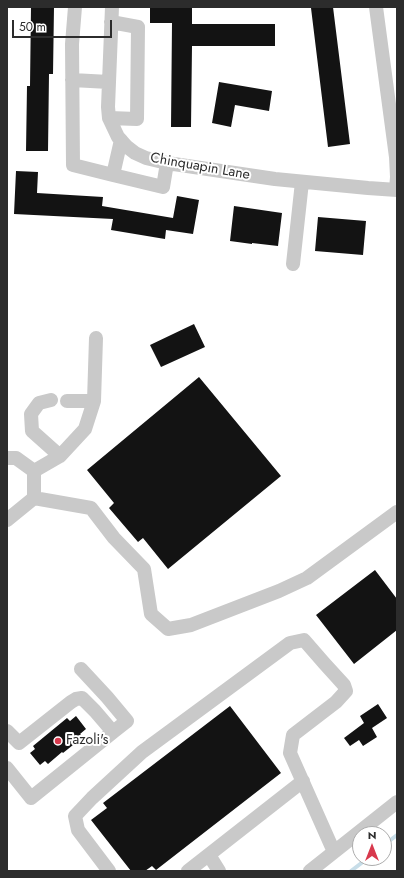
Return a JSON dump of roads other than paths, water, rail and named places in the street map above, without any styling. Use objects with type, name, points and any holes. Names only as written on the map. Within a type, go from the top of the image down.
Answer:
[{"type":"street","points":[[75,7],[72,44],[73,165],[163,187],[167,163]]},
{"type":"street","name":"Chinquapin Lane","points":[[112,7],[108,107],[109,118],[121,140],[135,153],[146,158],[167,163],[275,179],[368,188],[396,189]]},
{"type":"street","points":[[376,7],[396,157],[396,189]]},
{"type":"street","points":[[109,118],[137,119],[138,27],[111,22]]},
{"type":"street","points":[[72,80],[109,82]]},
{"type":"street","points":[[112,175],[121,140]]},
{"type":"street","points":[[293,264],[302,182]]},
{"type":"street","points":[[34,471],[60,456],[85,429],[94,401],[96,338]]},
{"type":"street","points":[[51,400],[39,403],[31,414],[32,431],[60,456]]},
{"type":"street","points":[[66,401],[94,401]]},
{"type":"street","points":[[7,458],[16,458],[34,471]]},
{"type":"street","points":[[34,471],[34,498]]},
{"type":"street","points":[[7,520],[34,498],[91,508],[114,538],[144,569],[151,614],[168,629],[191,625],[279,591],[307,578],[397,512]]},
{"type":"street","points":[[109,871],[78,830],[75,816],[92,798],[142,752],[290,643],[304,640],[344,685],[346,691],[336,702],[293,735],[290,753],[334,852]]},
{"type":"street","points":[[7,768],[31,798],[127,721],[81,669]]},
{"type":"street","points":[[7,731],[19,743],[71,702],[82,698],[113,732]]},
{"type":"street","points":[[188,871],[303,781]]},
{"type":"street","points":[[310,871],[397,802]]},
{"type":"street","points":[[209,855],[219,871]]},
{"type":"waterway","points":[[392,839],[397,835]]},
{"type":"waterway","points":[[351,871],[358,866]]},
{"type":"place","name":"Fazoli's","points":[[58,741]]}]
